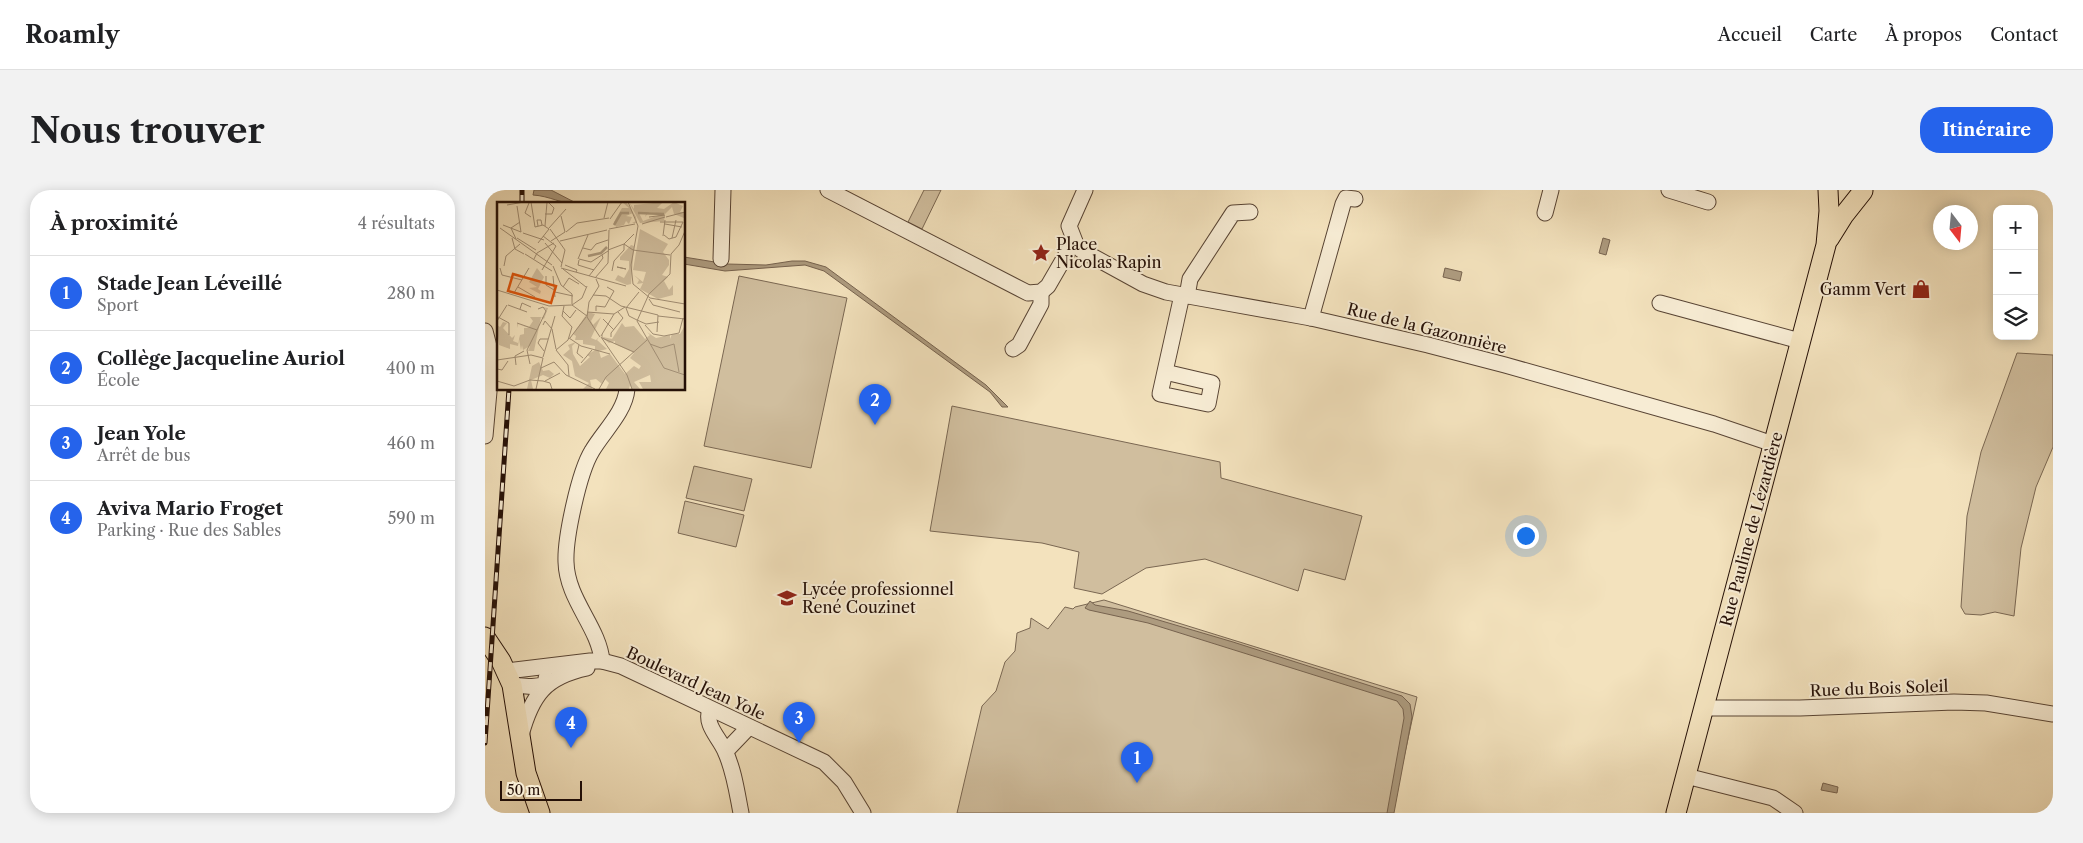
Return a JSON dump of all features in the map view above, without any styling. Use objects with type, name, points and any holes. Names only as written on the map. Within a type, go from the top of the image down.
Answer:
[{"type":"main road","name":"Rue Pauline de Lézardière","points":[[1676,813],[1826,245],[1829,211],[1828,190]]},
{"type":"main road","points":[[1836,190],[1847,193],[1863,190]]},
{"type":"main road","name":"Rue Pauline de Lézardière","points":[[1826,245],[1843,215],[1863,190]]},
{"type":"main road","points":[[485,637],[509,678],[527,773],[540,813]]},
{"type":"street","points":[[721,259],[723,190]]},
{"type":"street","points":[[828,190],[1028,293],[1041,292],[1048,286],[1070,248],[1076,244],[1069,226],[1085,190]]},
{"type":"street","points":[[1545,213],[1551,190]]},
{"type":"street","points":[[1669,190],[1708,202]]},
{"type":"street","points":[[1311,318],[1343,204],[1346,198],[1355,199]]},
{"type":"street","points":[[1165,372],[1190,279],[1233,212],[1250,212]]},
{"type":"street","name":"Rue de la Gazonnière","points":[[1076,244],[1081,250],[1143,284],[1166,292],[1311,318],[1505,364],[1714,424],[1773,444]]},
{"type":"street","points":[[1013,349],[1019,344],[1041,304],[1041,292]]},
{"type":"street","points":[[1660,303],[1800,341]]},
{"type":"street","points":[[485,331],[492,358],[485,436]]},
{"type":"street","points":[[602,661],[599,646],[572,592],[567,572],[566,552],[584,468],[591,453],[623,404],[627,390]]},
{"type":"street","name":"Boulevard Jean Yole","points":[[509,678],[532,688],[578,670],[599,667],[602,661]]},
{"type":"street","name":"Boulevard Jean Yole","points":[[509,678],[544,665],[602,661],[621,666],[824,762],[844,782],[863,813]]},
{"type":"street","points":[[521,738],[527,714],[546,684],[544,665]]},
{"type":"street","name":"Rue du Bois Soleil","points":[[1705,708],[1800,708],[1954,702],[1986,703],[2053,714]]},
{"type":"street","points":[[711,708],[707,716],[725,751],[741,813]]},
{"type":"street","points":[[725,751],[749,727]]},
{"type":"street","points":[[1686,776],[1773,798],[1795,813]]},
{"type":"shaded area","points":[[534,190],[551,190],[574,202],[562,202],[533,195]]},
{"type":"shaded area","points":[[924,190],[941,190],[922,229],[908,222]]},
{"type":"shaded area","points":[[1603,238],[1610,240],[1606,255],[1599,253]]},
{"type":"shaded area","points":[[685,257],[727,264],[766,265],[805,261],[826,267],[986,385],[1008,407],[1002,407],[990,392],[824,271],[805,265],[725,271],[685,264]]},
{"type":"shaded area","points":[[1445,268],[1462,272],[1460,281],[1443,277]]},
{"type":"shaded area","points":[[739,276],[847,298],[811,468],[704,446]]},
{"type":"shaded area","points":[[2017,353],[2053,355],[2053,447],[2036,487],[2021,548],[2014,616],[1995,612],[1981,615],[1965,614],[1961,607],[1967,516],[1981,452]]},
{"type":"shaded area","points":[[952,406],[1220,462],[1221,478],[1362,516],[1345,580],[1304,569],[1298,591],[1205,559],[1146,568],[1102,594],[1074,588],[1079,552],[1042,543],[930,531]]},
{"type":"shaded area","points":[[694,466],[752,479],[744,511],[686,498]]},
{"type":"shaded area","points":[[685,501],[744,515],[736,547],[678,533]]},
{"type":"shaded area","points":[[1104,600],[1417,697],[1392,813],[957,813],[982,706],[996,691],[1005,662],[1015,651],[1017,633],[1030,628],[1031,618],[1048,629],[1065,607],[1073,609]]},
{"type":"shaded area","points":[[1090,601],[1095,605],[1128,611],[1233,642],[1402,696],[1410,704],[1412,717],[1394,813],[1387,813],[1404,718],[1403,709],[1397,701],[1148,623],[1089,610],[1085,608]]},
{"type":"shaded area","points":[[1823,783],[1838,787],[1837,793],[1821,790]]},
{"type":"railway","points":[[522,190],[522,202]]},
{"type":"railway","points":[[485,743],[509,390]]},
{"type":"place","name":"Place Nicolas Rapin","points":[[1041,253]]},
{"type":"place","name":"Gamm Vert","points":[[1921,289]]},
{"type":"place","name":"Collège Jacqueline Auriol","points":[[875,425]]},
{"type":"place","name":"Lycée professionnel René Couzinet","points":[[787,598]]},
{"type":"place","name":"Jean Yole","points":[[799,743]]},
{"type":"place","name":"Aviva Mario Froget","points":[[571,748]]},
{"type":"place","name":"Stade Jean Léveillé","points":[[1137,783]]}]
